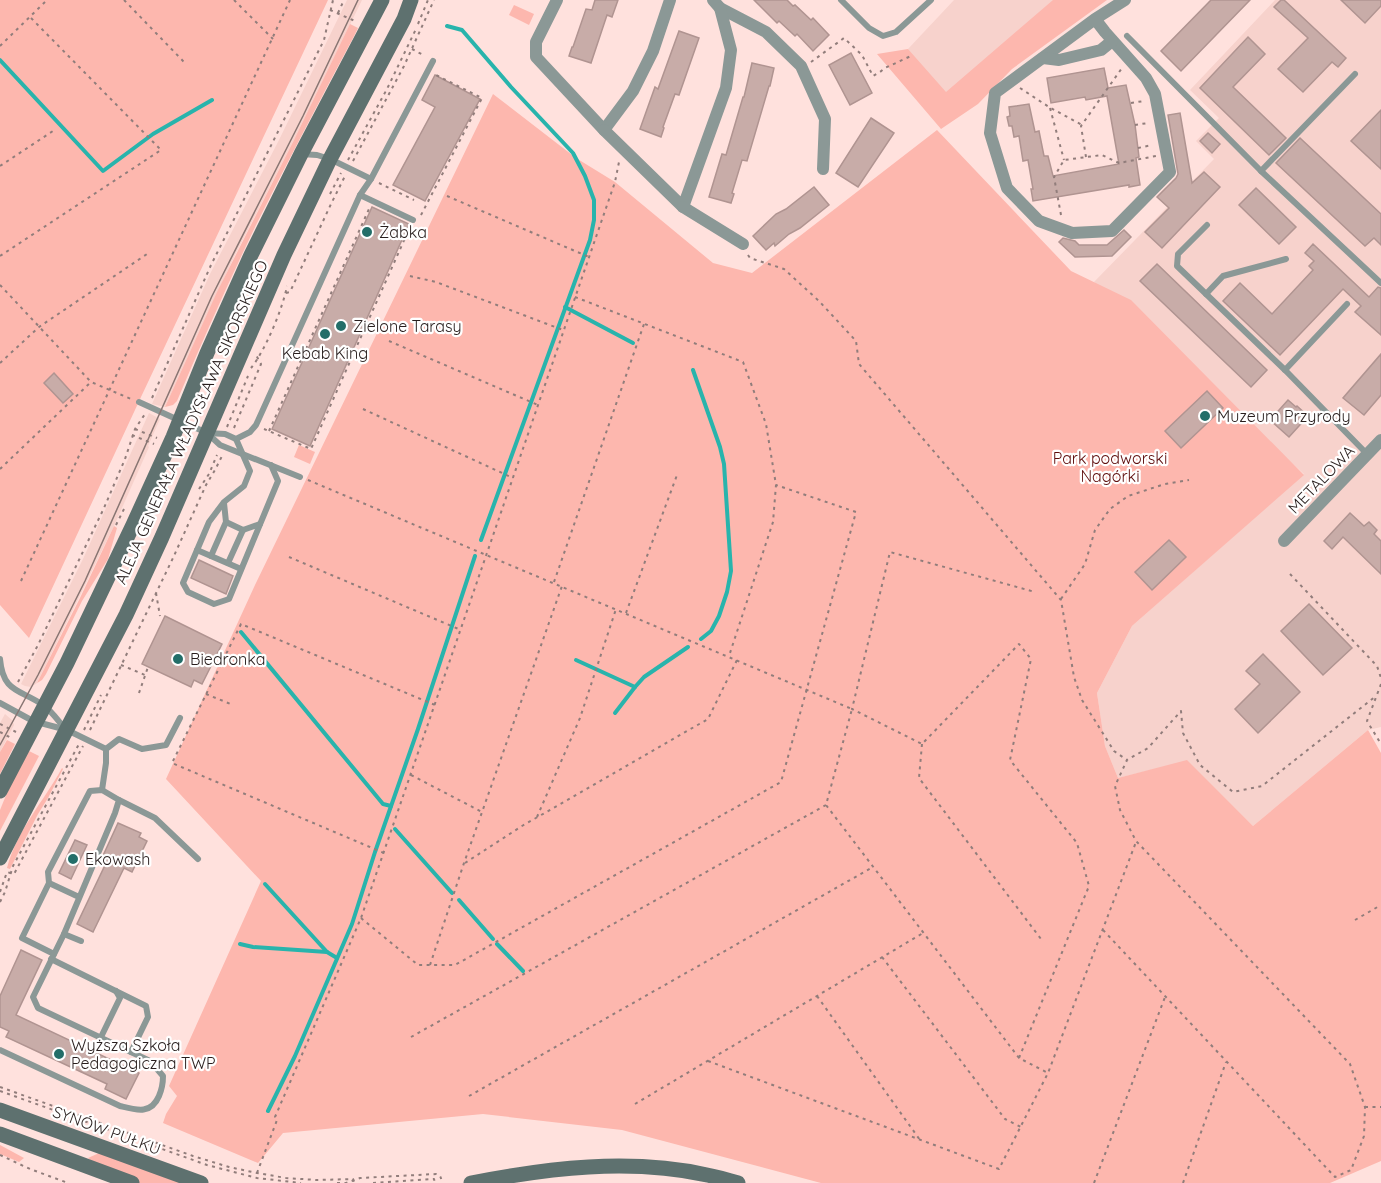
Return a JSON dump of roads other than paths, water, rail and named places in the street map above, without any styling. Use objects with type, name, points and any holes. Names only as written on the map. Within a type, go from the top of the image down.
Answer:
[{"type":"main road","name":"ALEJA GENERAŁA WŁADYSŁAWA SIKORSKIEGO","points":[[0,791],[71,654],[133,525],[251,255],[382,0]]},
{"type":"main road","name":"ALEJA GENERAŁA WŁADYSŁAWA SIKORSKIEGO","points":[[0,858],[126,615],[284,255],[330,159],[404,19],[411,0]]},
{"type":"main road","name":"SYNÓW PUŁKU","points":[[0,1110],[201,1183]]},
{"type":"main road","points":[[0,1134],[132,1183]]},
{"type":"main road","points":[[474,1183],[552,1170],[609,1167],[660,1168],[706,1174],[738,1183]]},
{"type":"street","points":[[557,0],[536,42],[536,57],[604,130],[683,207],[743,244]]},
{"type":"street","points":[[604,130],[633,91],[653,51],[670,0]]},
{"type":"street","points":[[1095,19],[1146,78],[1155,94],[1170,172],[1112,231],[1072,233],[1039,221],[1007,189],[990,133],[995,93],[1095,19],[1125,0]]},
{"type":"street","points":[[683,207],[726,88],[731,50],[716,4]]},
{"type":"street","points":[[716,4],[766,32],[801,66],[825,119],[823,169]]},
{"type":"street","points":[[1043,58],[1059,60],[1101,50],[1112,41]]},
{"type":"street","name":"METALOWA","points":[[1284,541],[1381,440]]},
{"type":"lane","points":[[841,0],[869,28],[883,36],[896,32],[931,0]]},
{"type":"lane","points":[[1127,36],[1261,171],[1381,283]]},
{"type":"lane","points":[[237,439],[250,432],[256,425],[360,195],[371,179],[433,61]]},
{"type":"lane","points":[[1261,171],[1355,74]]},
{"type":"lane","points":[[301,154],[330,159],[371,179]]},
{"type":"lane","points":[[360,195],[413,220]]},
{"type":"lane","points":[[1207,225],[1178,254],[1177,266],[1285,370],[1367,454]]},
{"type":"lane","points":[[1206,294],[1223,276],[1286,258]]},
{"type":"lane","points":[[1285,370],[1347,304]]},
{"type":"lane","points":[[139,402],[207,433],[220,445],[300,477]]},
{"type":"lane","points":[[207,433],[225,434],[237,439],[250,471],[244,486],[224,502],[209,522],[183,583],[188,592],[214,604],[229,599],[278,481],[271,465]]},
{"type":"lane","points":[[211,556],[226,522],[224,502]]},
{"type":"lane","points":[[226,522],[243,530],[260,524]]},
{"type":"lane","points":[[228,563],[243,530]]},
{"type":"lane","points":[[197,550],[241,569]]},
{"type":"lane","points":[[0,659],[2,673],[8,685],[45,706],[67,730]]},
{"type":"lane","points":[[0,703],[36,722],[67,730],[106,749]]},
{"type":"lane","points":[[106,749],[119,739],[142,749],[166,745],[180,718]]},
{"type":"lane","points":[[102,790],[106,749]]},
{"type":"lane","points":[[132,1052],[148,1017],[146,1006],[22,938],[49,883],[48,872],[90,791],[102,790],[155,818],[198,859]]},
{"type":"lane","points":[[0,1050],[120,1106],[137,1110],[150,1108],[157,1102],[163,1086],[163,1076],[150,1061],[38,1008],[33,997],[64,934],[116,813],[119,800]]},
{"type":"lane","points":[[49,883],[79,897]]},
{"type":"lane","points":[[64,934],[81,941]]},
{"type":"lane","points":[[100,1037],[120,998],[115,991]]},
{"type":"waterway","points":[[447,26],[462,30],[511,87],[573,153],[594,200],[594,220],[590,240],[481,540]]},
{"type":"waterway","points":[[0,60],[103,171],[153,134],[212,100]]},
{"type":"waterway","points":[[565,307],[633,343]]},
{"type":"waterway","points":[[693,370],[724,464],[731,571],[719,616],[711,631],[701,639]]},
{"type":"waterway","points":[[268,1111],[295,1056],[352,924],[475,556]]},
{"type":"waterway","points":[[241,632],[383,804],[391,806]]},
{"type":"waterway","points":[[615,713],[644,677],[688,647]]},
{"type":"waterway","points":[[576,660],[635,687]]},
{"type":"waterway","points":[[395,829],[452,893]]},
{"type":"waterway","points":[[265,884],[327,952],[337,958]]},
{"type":"waterway","points":[[459,900],[493,939]]},
{"type":"waterway","points":[[240,944],[327,952]]},
{"type":"waterway","points":[[497,944],[523,971]]},
{"type":"tram line","points":[[0,745],[85,581],[212,296],[303,116],[358,0]]},
{"type":"place","name":"Żabka","points":[[367,232]]},
{"type":"place","name":"Zielone Tarasy","points":[[341,326]]},
{"type":"place","name":"Kebab King","points":[[325,334]]},
{"type":"place","name":"Muzeum Przyrody","points":[[1205,416]]},
{"type":"place","name":"Biedronka","points":[[178,659]]},
{"type":"place","name":"Ekowash","points":[[73,859]]},
{"type":"place","name":"Wyższa Szkoła Pedagogiczna TWP","points":[[59,1054]]},
{"type":"park label","name":"Park podworski Nagórki","points":[[1110,467]]}]
